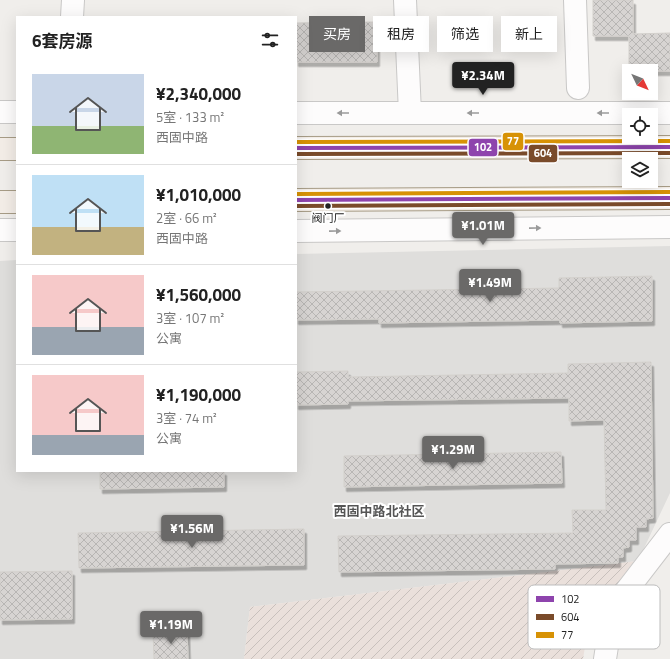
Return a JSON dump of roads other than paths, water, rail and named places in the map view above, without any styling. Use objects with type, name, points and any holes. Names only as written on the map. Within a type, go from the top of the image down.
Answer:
[{"type":"main road","points":[[297,148],[670,147]]},
{"type":"main road","points":[[0,149],[16,149]]},
{"type":"main road","points":[[297,200],[670,198]]},
{"type":"main road","points":[[0,202],[16,202]]},
{"type":"street","points":[[72,16],[73,0]]},
{"type":"street","points":[[405,0],[410,113]]},
{"type":"street","points":[[575,0],[578,88]]},
{"type":"street","points":[[0,112],[16,112]]},
{"type":"street","points":[[297,113],[670,113]]},
{"type":"street","points":[[297,231],[670,227]]},
{"type":"street","points":[[0,230],[16,230]]},
{"type":"street","points":[[631,585],[670,534]]},
{"type":"street","points":[[605,659],[607,649]]},
{"type":"place","name":"阀门厂","points":[[328,206]]},
{"type":"district","name":"西固中路北社区","points":[[379,511]]}]
